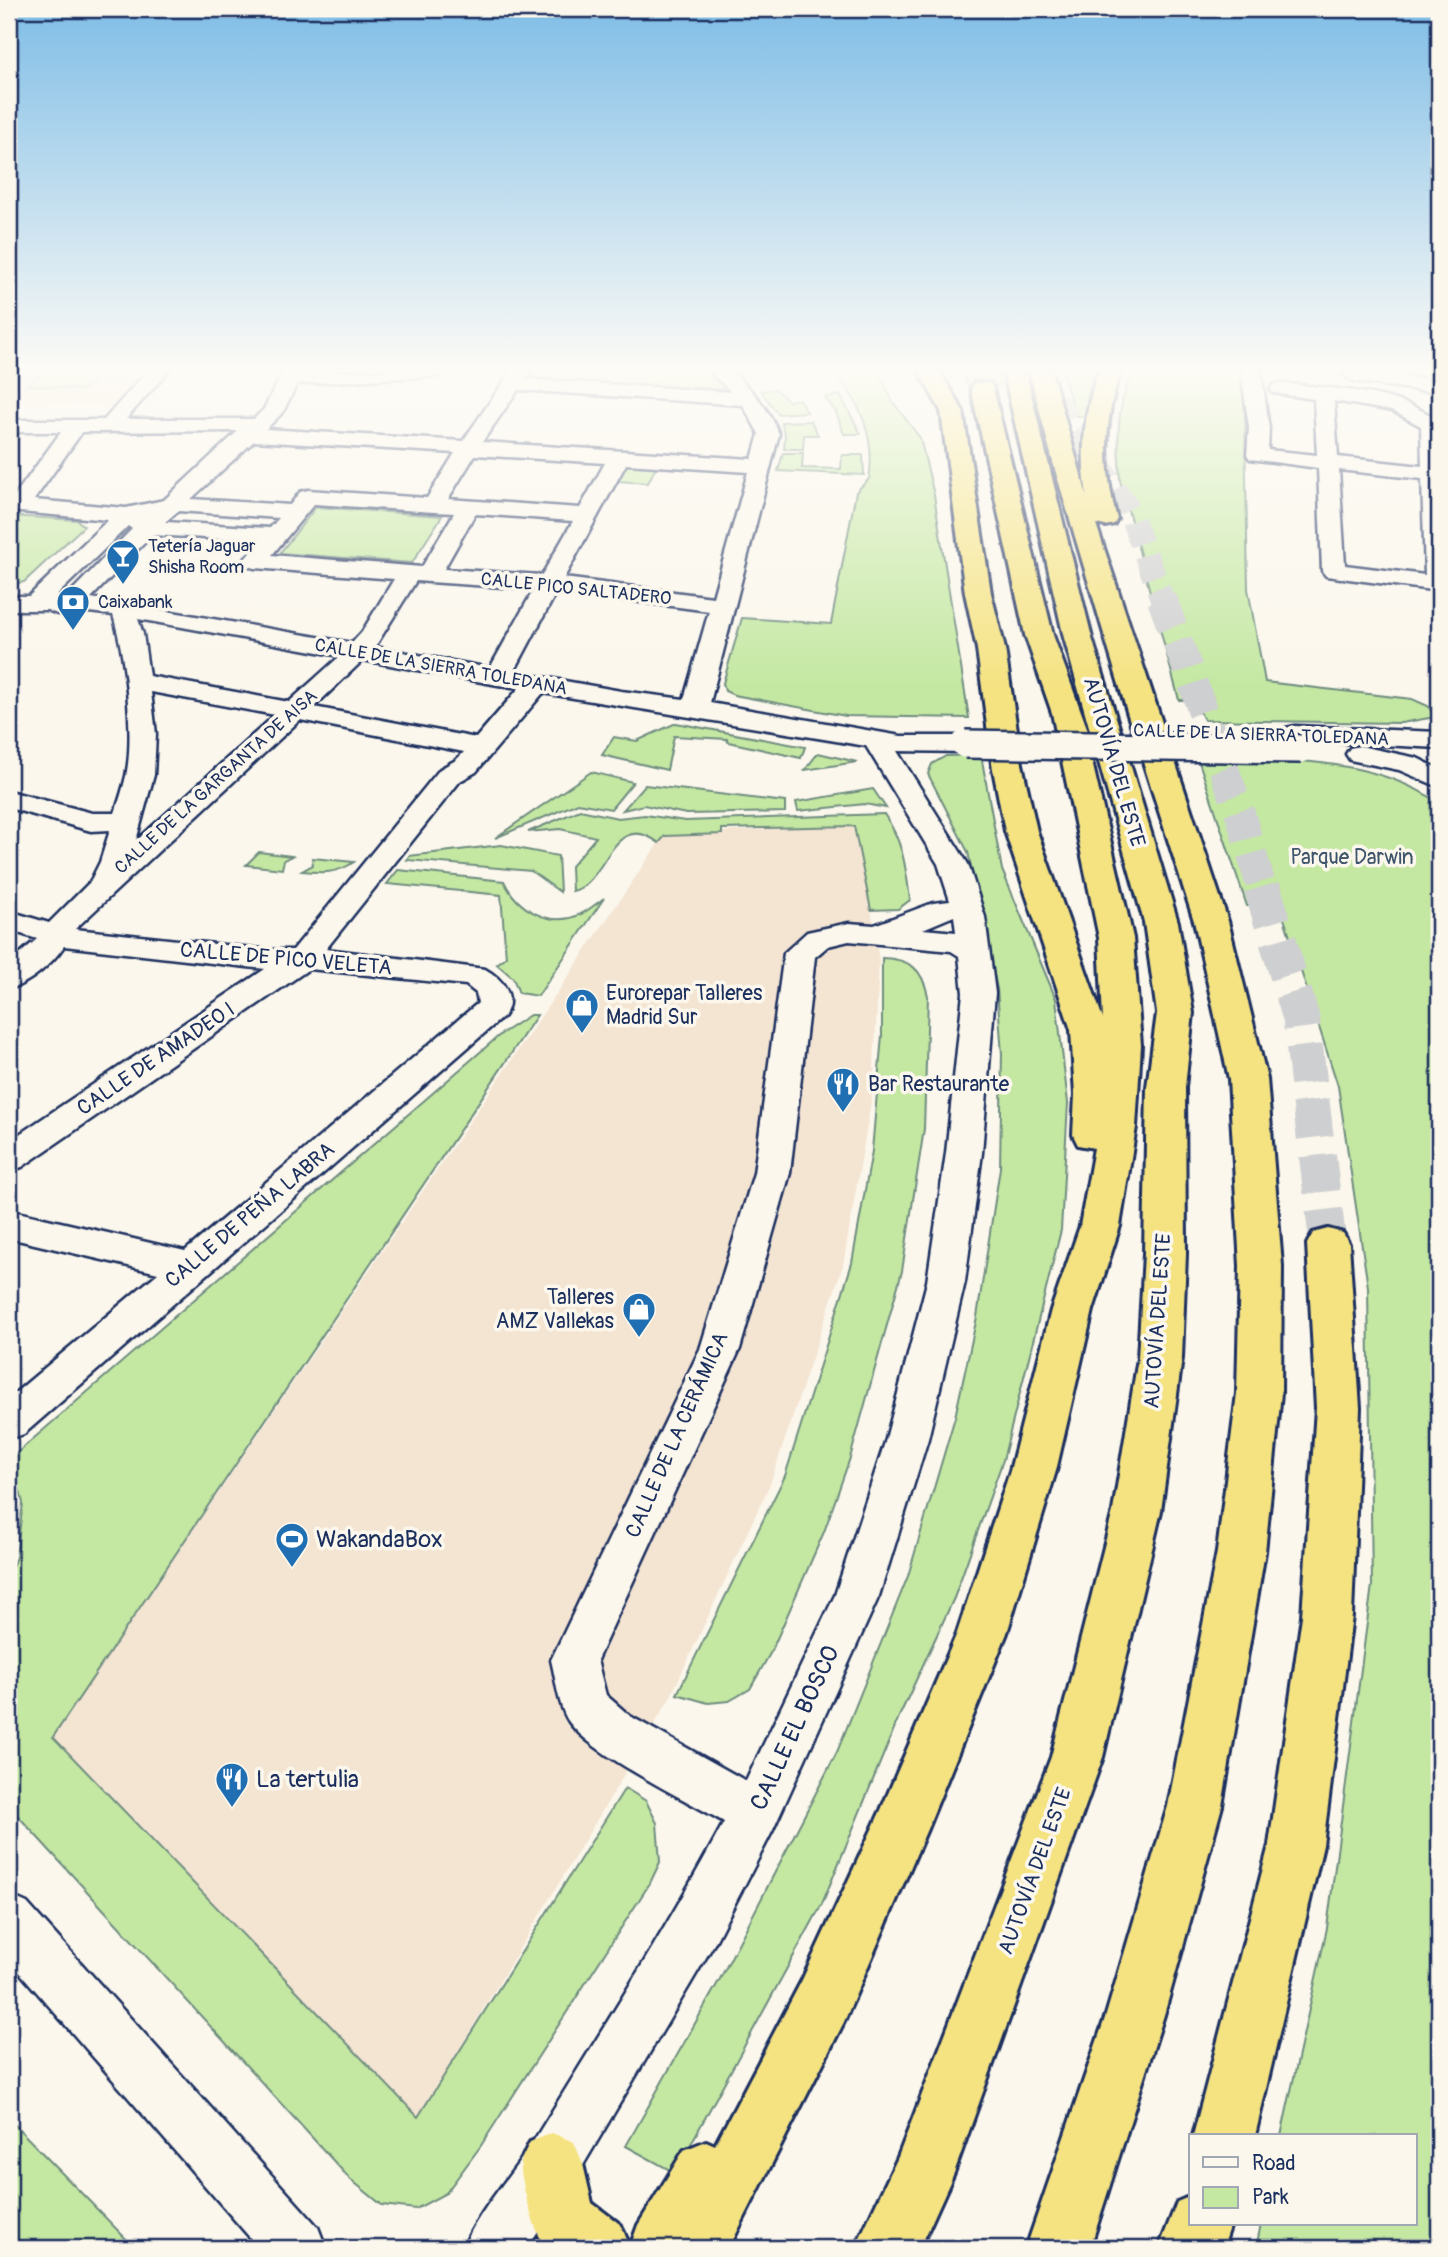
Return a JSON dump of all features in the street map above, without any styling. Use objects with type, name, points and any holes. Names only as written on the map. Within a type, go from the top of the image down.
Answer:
[{"type":"highway","points":[[961,475],[999,702]]},
{"type":"highway","points":[[973,475],[1007,764],[1021,831],[1089,1030],[1094,1095],[1092,1149],[1072,1310]]},
{"type":"highway","points":[[1002,475],[1038,635],[1110,833],[1166,1087]]},
{"type":"highway","name":"AUTOVÍA DEL ESTE","points":[[887,2248],[923,2173],[1077,1757],[1137,1511],[1160,1358],[1166,1254],[1166,1087],[1175,1013],[1161,922],[1078,638],[1039,475]]},
{"type":"highway","name":"AUTOVÍA DEL ESTE","points":[[1058,2248],[1135,2015],[1195,1806],[1241,1552],[1259,1393],[1261,1266],[1248,1079],[1211,920],[1143,715],[1069,475]]},
{"type":"highway","points":[[1096,475],[1102,510],[1135,617],[1143,715]]},
{"type":"highway","points":[[669,2239],[823,2001],[900,1829],[982,1633],[1033,1471],[1072,1310],[1100,1226],[1117,1127],[1123,1045],[1116,938],[1066,714]]},
{"type":"highway","points":[[1224,2134],[1296,1845],[1327,1616],[1338,1408],[1328,1244]]},
{"type":"highway","points":[[552,2164],[564,2221],[598,2248]]},
{"type":"highway","points":[[1191,2248],[1198,2226]]},
{"type":"street","points":[[14,505],[37,475]]},
{"type":"street","points":[[9,623],[73,603],[146,528],[203,475]]},
{"type":"street","points":[[434,505],[452,475]]},
{"type":"street","points":[[498,677],[609,475]]},
{"type":"street","points":[[695,708],[757,475]]},
{"type":"street","points":[[1329,475],[1334,571],[1437,584],[1434,475]]},
{"type":"street","points":[[126,515],[146,528],[276,535],[308,497],[587,515]]},
{"type":"street","points":[[14,505],[126,515],[174,503],[295,512]]},
{"type":"street","name":"CALLE DE LA GARGANTA DE AISA","points":[[9,979],[47,948],[66,920],[101,887],[357,652],[372,636],[468,507]]},
{"type":"street","points":[[37,601],[126,515]]},
{"type":"street","name":"CALLE PICO SALTADERO","points":[[276,535],[255,561],[549,583],[722,605]]},
{"type":"street","name":"CALLE DE LA SIERRA TOLEDANA","points":[[9,603],[37,601],[123,609],[621,699],[695,708],[901,744],[960,739],[1439,740]]},
{"type":"street","points":[[101,887],[115,862],[140,775],[144,734],[131,634],[123,609]]},
{"type":"street","points":[[136,681],[481,747]]},
{"type":"street","name":"CALLE DE AMADEO I","points":[[9,1158],[302,959],[450,775],[466,765],[536,684]]},
{"type":"street","name":"CALLE EL BOSCO","points":[[874,738],[953,864],[970,917],[955,934]]},
{"type":"street","points":[[907,787],[906,770],[913,757],[928,749],[960,739]]},
{"type":"street","name":"CALLE DE LA SIERRA TOLEDANA","points":[[1298,741],[1407,764],[1439,779]]},
{"type":"street","points":[[9,799],[91,822],[144,806],[157,810],[193,805]]},
{"type":"street","name":"CALLE EL BOSCO","points":[[492,2248],[552,2164],[696,1926],[756,1813],[857,1596],[894,1478],[946,1282],[964,1153],[979,993],[955,934],[927,824]]},
{"type":"street","name":"CALLE DE PICO VELETA","points":[[9,920],[56,935],[270,960],[324,959],[474,976],[486,983],[493,992],[493,1009]]},
{"type":"street","name":"CALLE DE LA CERÁMICA","points":[[756,1813],[613,1732],[586,1707],[574,1660],[720,1349],[772,1173],[800,953],[818,939],[849,932],[955,934]]},
{"type":"street","name":"CALLE DE PEÑA LABRA","points":[[9,1422],[493,1009]]},
{"type":"street","points":[[9,1224],[190,1266]]},
{"type":"street","points":[[9,1921],[297,2248]]},
{"type":"shaded area","points":[[858,824],[879,960],[873,1091],[843,1265],[770,1484],[670,1698],[418,2118],[53,1737],[664,835]]},
{"type":"green space","points":[[621,475],[652,475],[648,483],[618,481]]},
{"type":"green space","points":[[869,475],[929,475],[969,718],[846,716],[725,691],[723,683],[742,618],[831,624],[856,492]]},
{"type":"green space","points":[[1120,475],[1246,475],[1248,589],[1265,682],[1412,699],[1428,706],[1435,717],[1401,723],[1204,720],[1194,700],[1179,700]]},
{"type":"green space","points":[[316,507],[442,516],[412,563],[280,553]]},
{"type":"green space","points":[[9,516],[77,520],[84,526],[24,582],[9,584]]},
{"type":"green space","points":[[676,723],[805,747],[801,758],[728,742],[727,739],[674,736],[667,770],[602,755],[614,737],[637,741]]},
{"type":"green space","points":[[818,753],[857,762],[805,770]]},
{"type":"green space","points":[[981,755],[1002,870],[1056,999],[1068,1103],[1061,1230],[1003,1460],[954,1598],[898,1719],[822,1904],[675,2173],[626,2146],[720,1979],[837,1752],[908,1576],[955,1417],[977,1317],[1000,1168],[1002,1054],[997,989],[968,852],[928,774],[932,764],[946,756]]},
{"type":"green space","name":"Parque Darwin","points":[[1198,759],[1292,761],[1354,768],[1412,787],[1439,803],[1439,2248],[1256,2248],[1261,2226],[1416,2226],[1416,2134],[1281,2134],[1327,1928],[1372,1585],[1368,1287],[1338,1086],[1280,906],[1247,906]]},
{"type":"green space","points":[[591,772],[633,782],[611,809],[578,803],[495,838]]},
{"type":"green space","points":[[645,785],[785,802],[785,812],[686,814],[644,805],[623,810]]},
{"type":"green space","points":[[873,789],[886,808],[865,804],[798,811],[796,802]]},
{"type":"green space","points":[[580,810],[618,818],[645,815],[685,821],[884,814],[900,845],[910,900],[898,909],[871,910],[854,826],[722,829],[722,834],[665,836],[659,843],[643,834],[630,834],[611,851],[584,886],[572,891],[571,866],[596,837],[560,829],[528,832]]},
{"type":"green space","points":[[501,845],[558,856],[560,892],[531,871],[407,860],[409,856]]},
{"type":"green space","points":[[259,852],[292,856],[284,860],[282,869],[246,865]]},
{"type":"green space","points":[[312,858],[354,862],[329,872],[302,871],[313,865]]},
{"type":"green space","points":[[398,870],[504,881],[526,908],[546,918],[569,918],[581,914],[604,898],[538,996],[519,993],[513,978],[497,964],[506,957],[501,895],[387,884]]},
{"type":"green space","points":[[882,958],[900,960],[913,967],[922,978],[928,996],[924,1129],[902,1271],[850,1458],[824,1532],[772,1650],[750,1689],[729,1701],[708,1703],[677,1694],[785,1476],[852,1263],[872,1151],[882,1035]]},
{"type":"green space","points":[[530,1015],[537,1015],[53,1737],[418,2117],[625,1788],[646,1801],[657,1823],[660,1862],[650,1883],[480,2147],[446,2193],[416,2209],[382,2205],[350,2179],[9,1806],[9,1574],[16,1557],[23,1503],[11,1458],[501,1034]]},
{"type":"green space","points":[[9,2119],[135,2248],[9,2248]]},
{"type":"tunnel","points":[[1105,475],[1130,512],[1163,601]]},
{"type":"tunnel","points":[[1162,599],[1239,810],[1262,889]]},
{"type":"tunnel","points":[[1262,887],[1301,1018],[1328,1244]]},
{"type":"place","name":"Tetería Jaguar Shisha Room","points":[[123,586]]},
{"type":"place","name":"Caixabank","points":[[73,632]]},
{"type":"place","name":"Eurorepar Talleres Madrid Sur","points":[[582,1035]]},
{"type":"place","name":"Bar Restaurante","points":[[843,1114]]},
{"type":"place","name":"Talleres AMZ Vallekas","points":[[639,1339]]},
{"type":"place","name":"WakandaBox","points":[[292,1569]]},
{"type":"place","name":"La tertulia","points":[[232,1809]]}]
